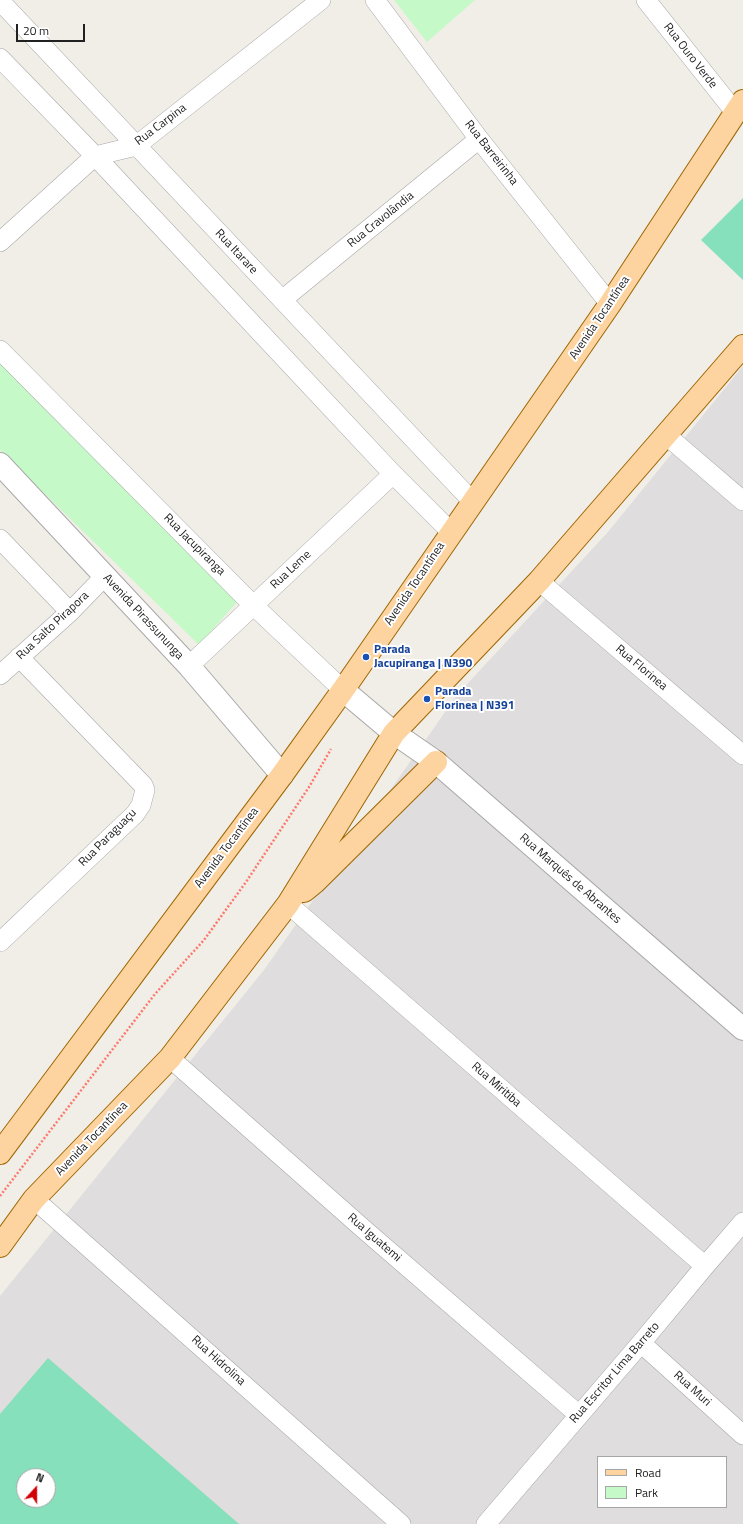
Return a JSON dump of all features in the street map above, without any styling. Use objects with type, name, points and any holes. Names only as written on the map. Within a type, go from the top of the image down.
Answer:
[{"type":"main road","name":"Avenida Tocantínea","points":[[0,1153],[282,775],[343,690],[610,304],[739,106]]},
{"type":"main road","name":"Avenida Tocantínea","points":[[0,1246],[34,1198],[170,1058],[288,904],[394,733],[539,581],[743,346]]},
{"type":"main road","points":[[288,904],[315,882],[436,762]]},
{"type":"street","name":"Rua Carpina","points":[[0,242],[95,156],[136,146],[321,0]]},
{"type":"street","name":"Rua Barreirinha","points":[[375,0],[479,139],[610,304]]},
{"type":"street","name":"Rua Ouro Verde","points":[[646,0],[739,106]]},
{"type":"street","name":"Rua Itarare","points":[[0,1],[473,502]]},
{"type":"street","points":[[0,58],[95,156],[393,474],[451,532]]},
{"type":"street","name":"Rua Cravolândia","points":[[282,300],[479,139]]},
{"type":"street","name":"Rua Jacupiranga","points":[[0,350],[254,606],[343,690],[394,733]]},
{"type":"street","points":[[666,435],[743,501]]},
{"type":"street","name":"Avenida Pirassununga","points":[[0,464],[189,666],[282,775]]},
{"type":"street","name":"Rua Leme","points":[[189,666],[393,474]]},
{"type":"street","points":[[0,539],[70,612]]},
{"type":"street","name":"Rua Salto Pirapora","points":[[0,675],[70,612],[105,576]]},
{"type":"street","name":"Rua Florinea","points":[[539,581],[743,755]]},
{"type":"street","name":"Rua Paraguaçu","points":[[0,942],[135,814],[141,805],[144,790],[143,784],[19,657]]},
{"type":"street","name":"Rua Marquês de Abrantes","points":[[394,733],[436,762],[743,1029]]},
{"type":"street","name":"Rua Miritiba","points":[[288,904],[705,1266]]},
{"type":"street","name":"Rua Iguatemi","points":[[170,1058],[373,1237],[579,1415]]},
{"type":"street","name":"Rua Hidrolina","points":[[34,1198],[401,1524]]},
{"type":"street","name":"Rua Escritor Lima Barreto","points":[[486,1524],[743,1222]]},
{"type":"street","name":"Rua Muri","points":[[641,1343],[743,1435]]},
{"type":"shaded area","points":[[743,366],[743,1524],[0,1524],[0,1296],[264,970],[457,695],[608,532]]},
{"type":"green space","points":[[394,0],[475,0],[427,42]]},
{"type":"green space","points":[[743,198],[743,280],[701,240]]},
{"type":"green space","points":[[0,359],[237,602],[199,645],[0,450]]},
{"type":"green space","points":[[48,1358],[239,1524],[0,1524],[0,1414]]},
{"type":"place","name":"Parada Jacupiranga | N390","points":[[366,657]]},
{"type":"place","name":"Parada Florinea | N391","points":[[427,699]]}]
